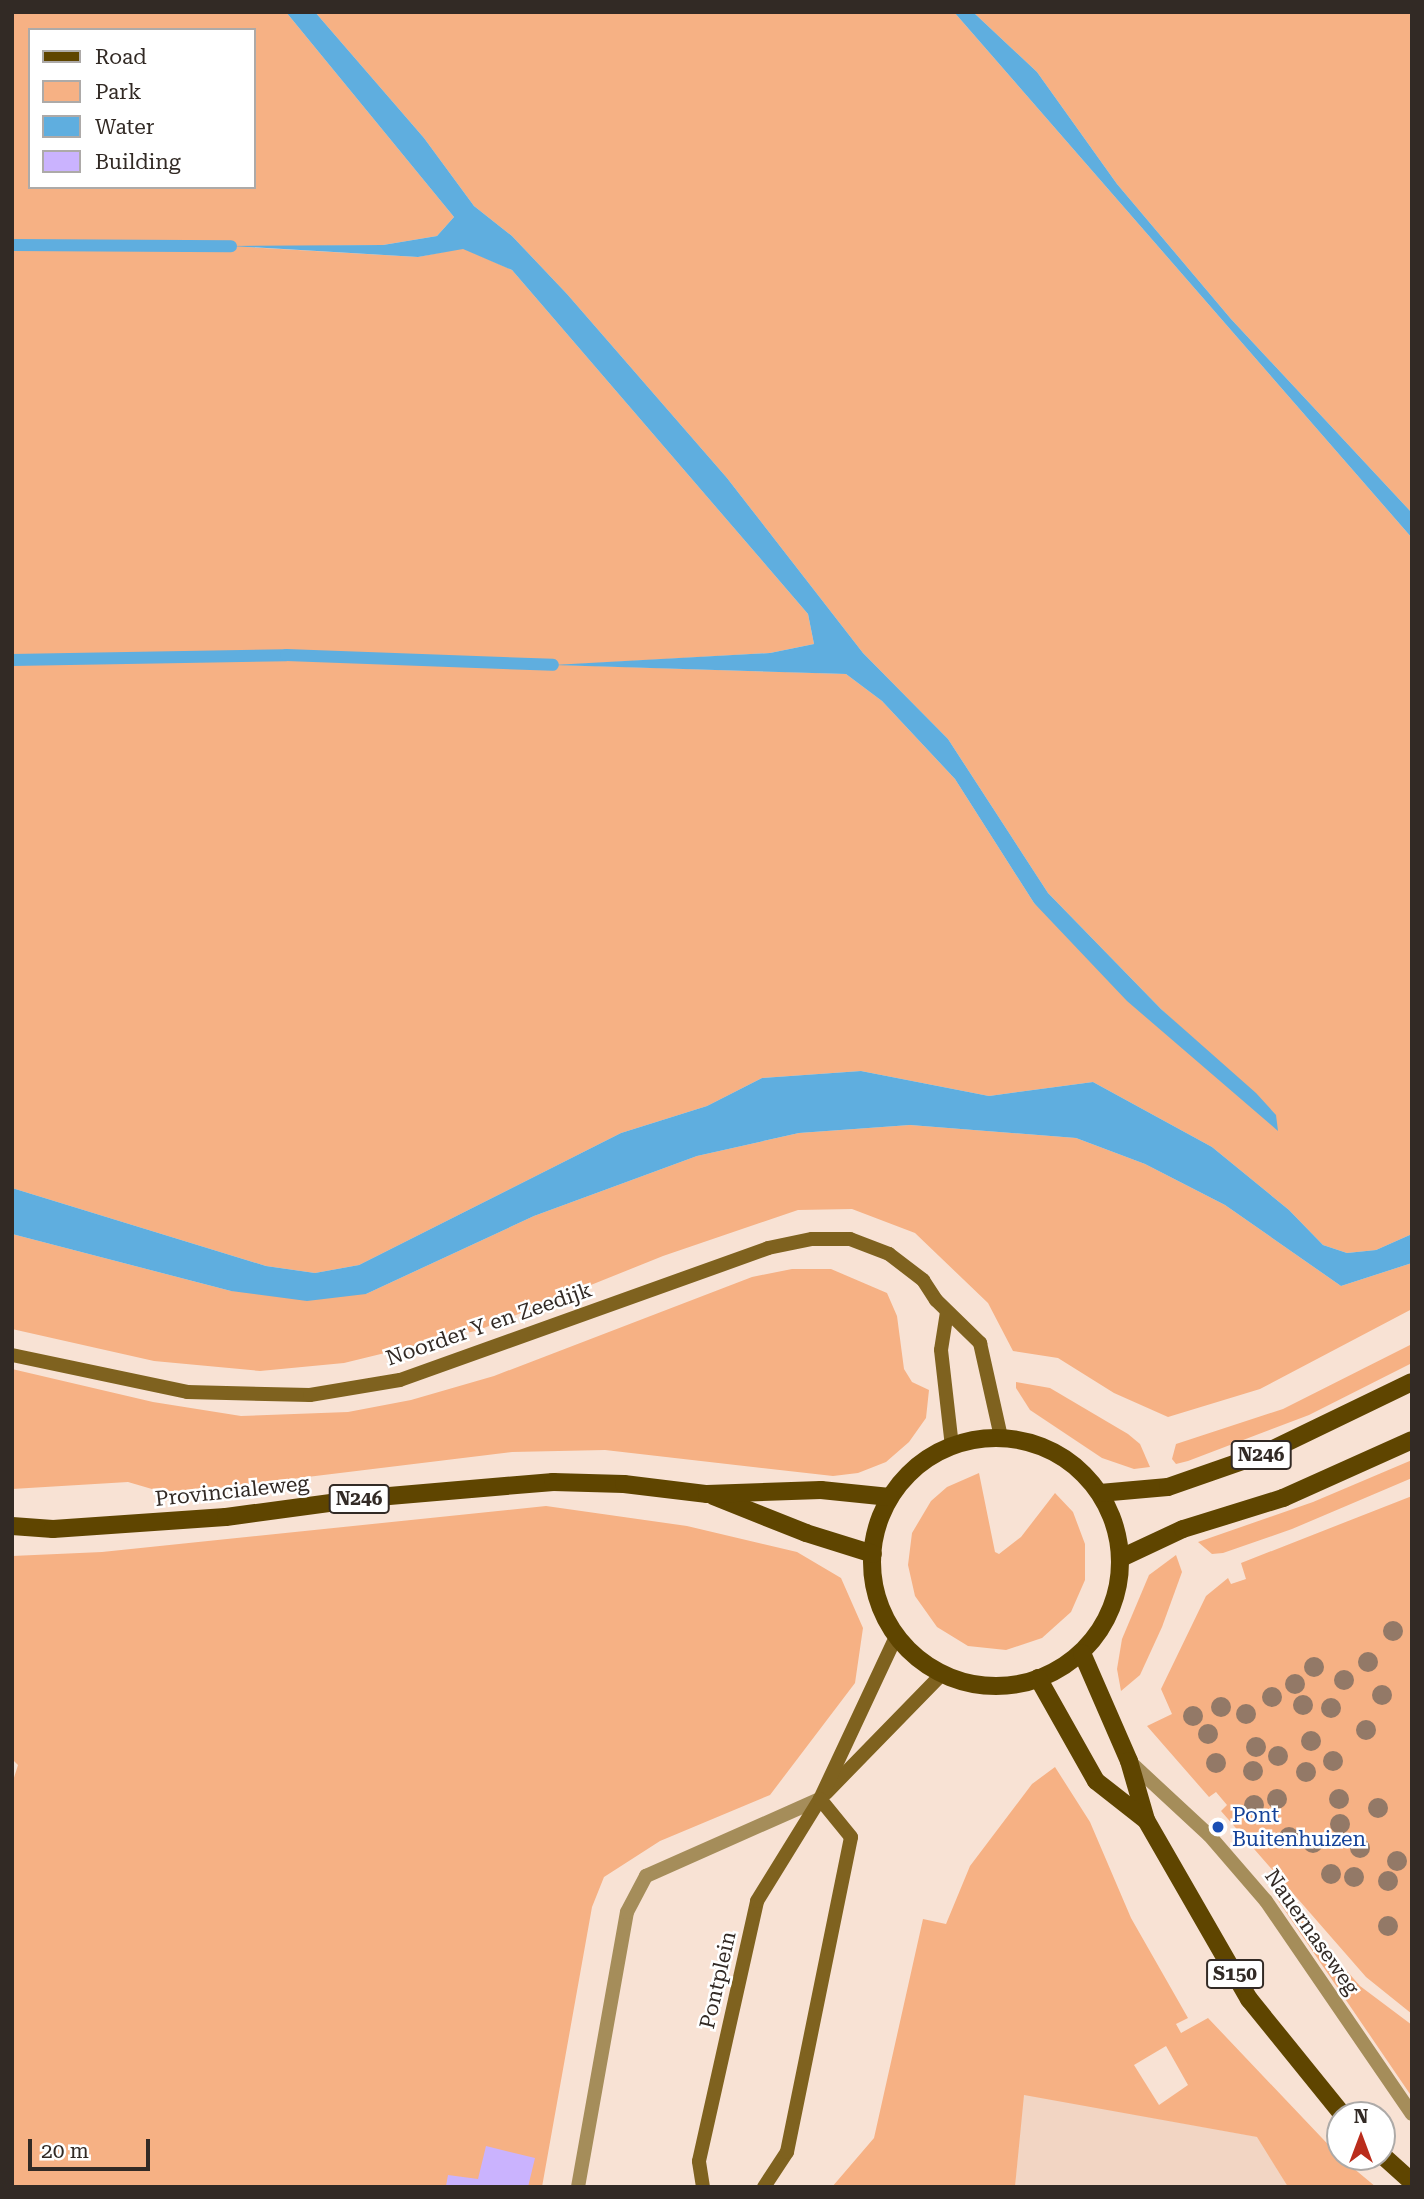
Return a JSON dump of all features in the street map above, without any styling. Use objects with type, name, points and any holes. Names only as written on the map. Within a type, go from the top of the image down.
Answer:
[{"type":"main road","name":"N246","points":[[1100,1493],[1168,1487],[1263,1454],[1412,1382]]},
{"type":"main road","points":[[1001,1437],[1024,1441],[1067,1459],[1100,1493],[1115,1524],[1121,1558],[1117,1591],[1105,1623],[1082,1653],[1038,1678],[1000,1686],[942,1674],[896,1637],[878,1600],[873,1554],[876,1530],[890,1497],[913,1469],[951,1447],[1001,1437]]},
{"type":"main road","name":"N246","points":[[1121,1558],[1183,1529],[1283,1498],[1412,1440]]},
{"type":"main road","name":"Provincialeweg","points":[[12,1526],[53,1529],[226,1517],[393,1495],[553,1482],[624,1484],[707,1494],[821,1490],[890,1497]]},
{"type":"main road","name":"Provincialeweg","points":[[707,1494],[873,1554]]},
{"type":"main road","name":"Nauernaseweg","points":[[1082,1653],[1129,1761],[1146,1820],[1249,1999],[1332,2101]]},
{"type":"main road","name":"Nauernaseweg","points":[[1038,1678],[1096,1781],[1146,1820]]},
{"type":"main road","points":[[1396,2168],[1412,2182]]},
{"type":"street","name":"Noorder Y en Zeedijk","points":[[12,1355],[187,1392],[310,1395],[400,1380],[768,1248],[812,1239],[850,1239],[889,1254],[923,1280],[947,1312],[980,1343],[1001,1437]]},
{"type":"street","points":[[947,1312],[941,1350],[951,1447]]},
{"type":"street","name":"Pontplein","points":[[703,2187],[699,2161],[757,1901],[820,1799],[896,1637]]},
{"type":"street","name":"Pontplein","points":[[820,1799],[900,1722],[942,1674]]},
{"type":"street","points":[[764,2187],[786,2152],[850,1837],[820,1799]]},
{"type":"lane","name":"Nauernaseweg","points":[[1129,1761],[1209,1835],[1266,1901],[1412,2114]]},
{"type":"lane","points":[[578,2187],[627,1912],[646,1876],[820,1799]]},
{"type":"shaded area","points":[[1023,2094],[1258,2137],[1288,2187],[1015,2187]]},
{"type":"green space","points":[[12,12],[286,12],[454,217],[437,236],[383,245],[247,247],[418,257],[463,248],[512,270],[808,614],[814,644],[770,653],[564,665],[846,674],[882,701],[955,779],[1034,903],[1276,1115],[1161,1009],[1048,893],[948,739],[863,653],[727,478],[567,294],[512,236],[474,206],[424,138],[315,12],[954,12],[1412,538],[1412,1234],[1376,1250],[1347,1253],[1323,1245],[1289,1210],[1212,1147],[1093,1082],[989,1096],[861,1071],[762,1078],[707,1106],[621,1133],[359,1265],[315,1273],[266,1266],[12,1188]]},
{"type":"green space","points":[[973,12],[1412,12],[1412,513],[1231,319],[1117,184],[1037,72]]},
{"type":"green space","points":[[910,1125],[1076,1138],[1145,1164],[1225,1205],[1341,1286],[1412,1263],[1412,1309],[1260,1389],[1168,1417],[1114,1393],[1058,1358],[1013,1351],[988,1303],[915,1233],[852,1209],[798,1210],[663,1256],[479,1330],[344,1363],[260,1371],[154,1361],[12,1329],[12,1234],[231,1291],[366,1294],[534,1216],[697,1156],[799,1133]]},
{"type":"green space","points":[[792,1269],[831,1269],[887,1293],[897,1316],[904,1369],[912,1382],[929,1390],[926,1418],[909,1442],[886,1462],[858,1473],[833,1476],[605,1450],[512,1452],[169,1494],[128,1482],[12,1489],[12,1369],[153,1402],[241,1416],[348,1412],[411,1400],[494,1376],[752,1277]]},
{"type":"green space","points":[[1412,1344],[1412,1363],[1309,1415],[1188,1461],[1176,1464],[1172,1459],[1176,1444],[1283,1409]]},
{"type":"green space","points":[[1016,1382],[1050,1388],[1128,1434],[1140,1444],[1150,1467],[1134,1469],[1102,1458],[1030,1410],[1016,1388]]},
{"type":"green space","points":[[1412,1460],[1412,1478],[1292,1529],[1223,1553],[1212,1554],[1198,1542],[1313,1502]]},
{"type":"green space","points":[[979,1473],[995,1552],[999,1554],[1021,1537],[1055,1493],[1073,1512],[1085,1544],[1085,1580],[1071,1612],[1042,1638],[1006,1650],[968,1646],[937,1627],[915,1596],[908,1565],[912,1533],[931,1501],[947,1487]]},
{"type":"green space","points":[[1412,1496],[1412,2014],[1366,1977],[1221,1811],[1227,1805],[1216,1792],[1209,1797],[1147,1726],[1172,1714],[1161,1689],[1206,1596],[1228,1578],[1231,1584],[1246,1579],[1241,1563]]},
{"type":"green space","points":[[546,1506],[687,1526],[797,1552],[841,1578],[863,1628],[855,1683],[770,1795],[660,1841],[604,1877],[592,1907],[542,2187],[12,2187],[12,1784],[18,1765],[12,1759],[12,1556],[102,1552]]},
{"type":"green space","points":[[1176,1555],[1182,1572],[1162,1627],[1140,1675],[1121,1691],[1117,1669],[1122,1639],[1149,1575]]},
{"type":"green space","points":[[1055,1767],[1090,1822],[1131,1918],[1188,2018],[1176,2024],[1181,2033],[1208,2018],[1326,2142],[1326,2171],[1357,2171],[1376,2187],[1288,2187],[1257,2137],[1024,2095],[1015,2187],[832,2187],[874,2138],[923,1919],[946,1924],[970,1866],[1032,1784]],"holes":[[[1166,2046],[1188,2085],[1159,2105],[1134,2065]]]},
{"type":"green space","points":[[1281,1895],[1360,1986],[1412,2025],[1412,2097],[1277,1899]]},
{"type":"water","points":[[286,12],[315,12],[424,138],[474,206],[512,236],[567,294],[727,478],[863,653],[948,739],[1048,893],[1161,1009],[1256,1093],[1276,1115],[1278,1131],[1127,1001],[1034,903],[955,779],[882,701],[846,674],[553,665],[770,653],[814,644],[808,614],[512,270],[463,249],[418,257],[231,246],[383,245],[437,236],[454,217]]},
{"type":"water","points":[[954,12],[973,12],[1037,72],[1117,184],[1231,319],[1412,513],[1412,538]]},
{"type":"water","points":[[861,1071],[989,1096],[1093,1082],[1212,1147],[1289,1210],[1323,1245],[1347,1253],[1376,1250],[1412,1234],[1412,1263],[1341,1286],[1225,1205],[1145,1164],[1076,1138],[910,1125],[799,1133],[697,1156],[534,1216],[366,1294],[307,1301],[231,1291],[12,1234],[12,1188],[266,1266],[315,1273],[359,1265],[621,1133],[707,1106],[762,1078]]},
{"type":"building","points":[[486,2146],[535,2158],[528,2187],[446,2186],[448,2175],[478,2179]]},
{"type":"waterway","points":[[12,245],[231,246]]},
{"type":"waterway","points":[[12,660],[286,655],[553,665]]},
{"type":"place","name":"Pont Buitenhuizen","points":[[1218,1827]]}]
